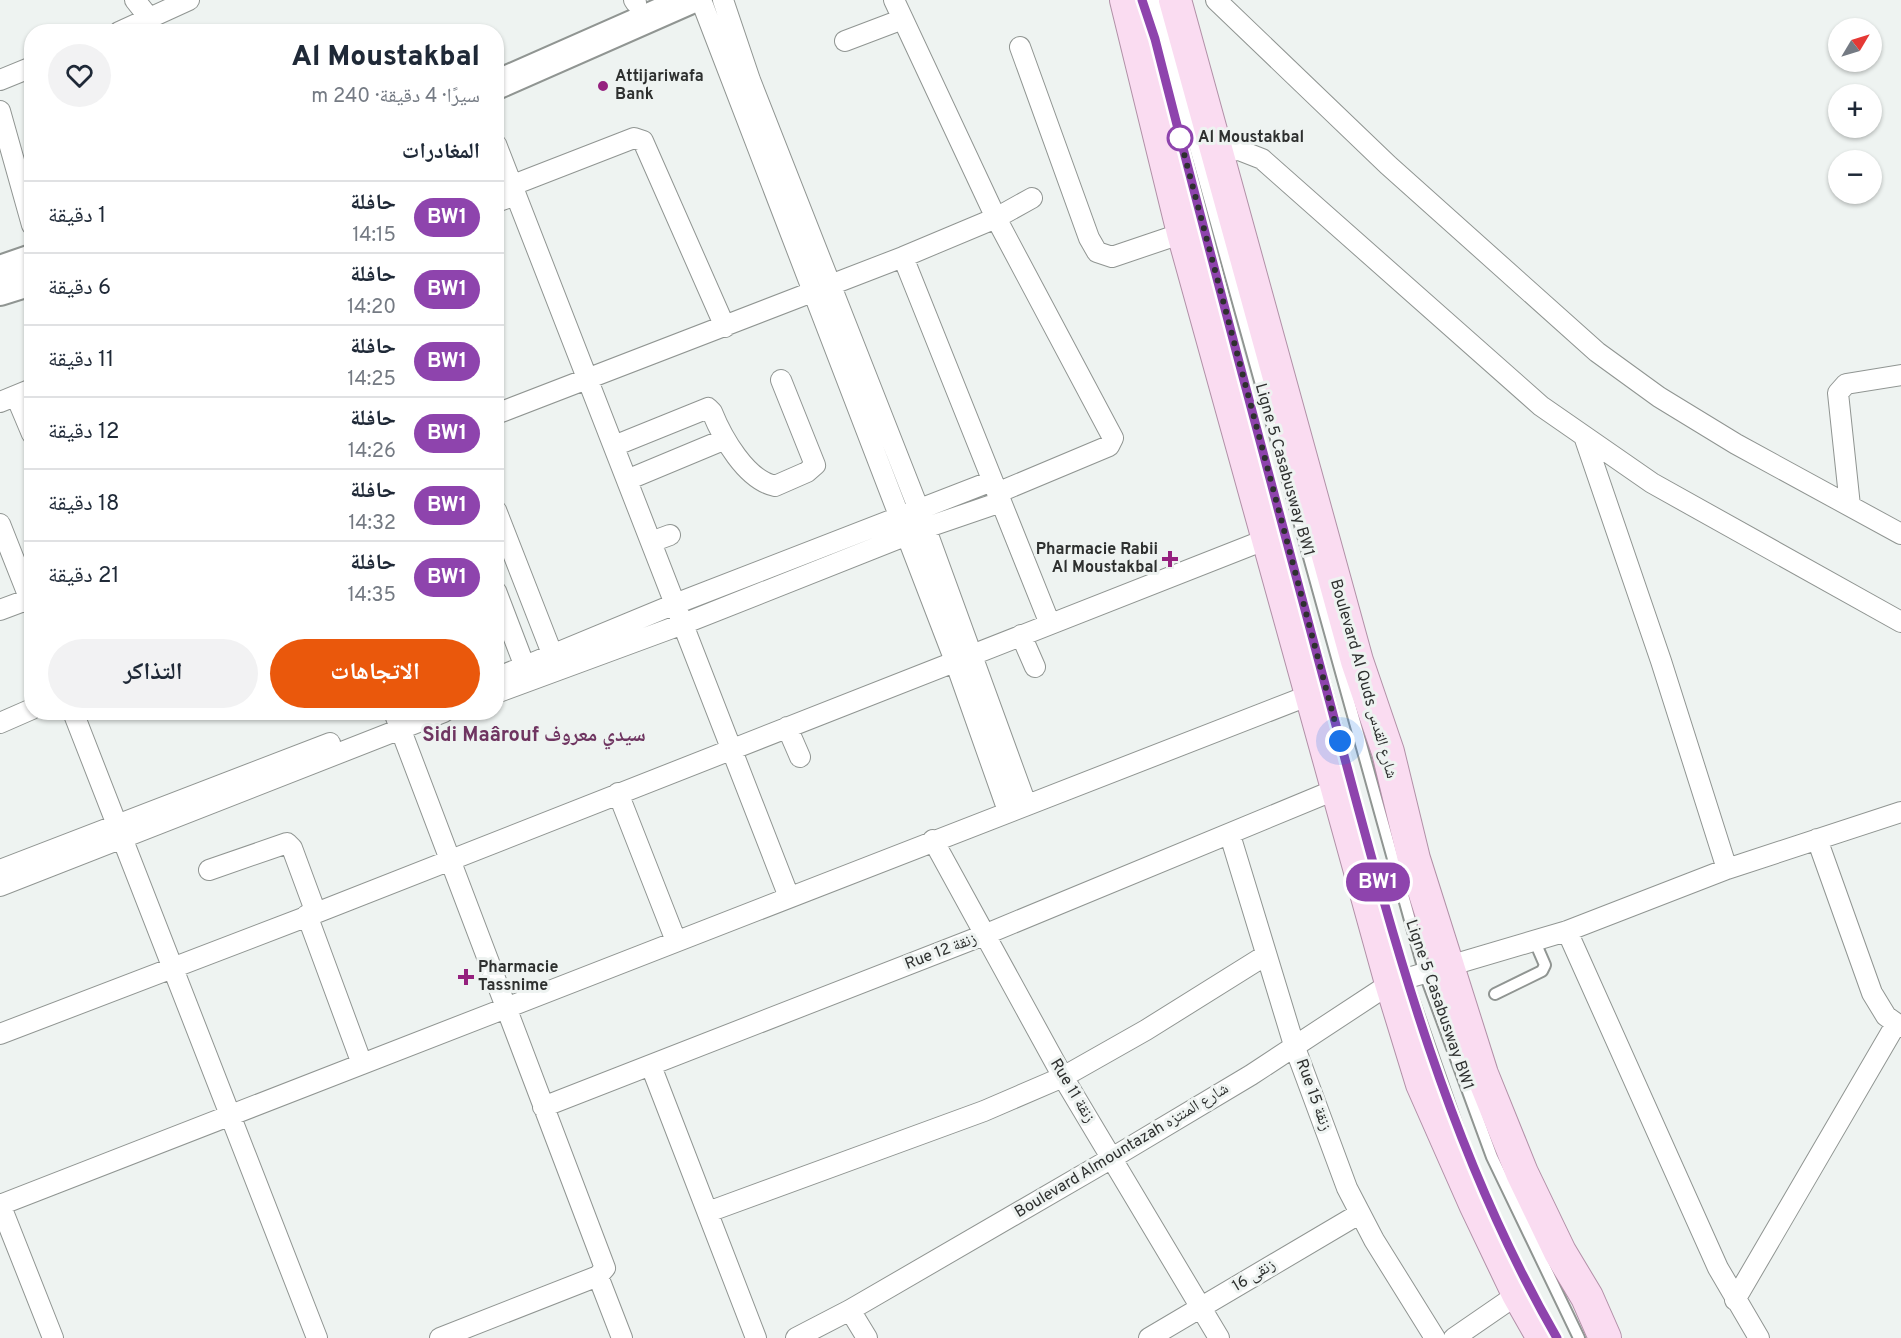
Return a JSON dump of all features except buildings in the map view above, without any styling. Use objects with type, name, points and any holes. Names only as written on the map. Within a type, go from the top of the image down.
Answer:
[{"type":"main road","points":[[1126,0],[1183,233],[1337,789],[1399,976],[1422,1084],[1534,1313]]},
{"type":"main road","name":"Boulevard Al Quds شارع القدس","points":[[1175,0],[1357,661],[1388,752],[1414,859],[1436,971],[1482,1074],[1521,1173],[1560,1252],[1587,1297],[1605,1338]]},
{"type":"street","points":[[135,0],[150,19]]},
{"type":"street","points":[[138,24],[189,0]]},
{"type":"street","points":[[504,82],[689,0]]},
{"type":"street","points":[[701,0],[913,523],[974,654],[1017,807]]},
{"type":"street","points":[[723,0],[820,289]]},
{"type":"street","points":[[504,675],[675,604],[997,492],[1109,446],[1114,441],[996,218],[894,0]]},
{"type":"street","points":[[1216,0],[1388,165],[1597,352],[1659,397],[1727,438],[1901,534]]},
{"type":"street","points":[[504,61],[638,1]]},
{"type":"street","points":[[845,42],[903,19]]},
{"type":"street","points":[[1020,47],[1085,226],[1097,252],[1112,257],[1183,233]]},
{"type":"street","points":[[0,80],[24,70]]},
{"type":"street","points":[[0,111],[4,140],[24,201]]},
{"type":"street","points":[[504,197],[514,190],[634,138],[643,141],[725,327]]},
{"type":"street","points":[[1218,152],[1239,150],[1262,159],[1541,406],[1585,439],[1652,483],[1901,622]]},
{"type":"street","points":[[504,164],[683,624],[711,677],[731,748],[789,897]]},
{"type":"street","points":[[504,411],[903,257],[996,218],[1032,198]]},
{"type":"street","points":[[903,257],[1050,624]]},
{"type":"street","points":[[0,270],[24,262]]},
{"type":"street","points":[[0,291],[24,284]]},
{"type":"street","points":[[1850,506],[1838,393],[1845,384],[1901,375]]},
{"type":"street","points":[[614,446],[708,408],[712,411],[723,440],[760,481],[775,486],[812,470],[816,461],[781,380]]},
{"type":"street","points":[[16,396],[24,415]]},
{"type":"street","points":[[1585,439],[1661,661],[1727,869]]},
{"type":"street","points":[[627,480],[723,440]]},
{"type":"street","points":[[504,690],[683,624],[913,523]]},
{"type":"street","points":[[913,523],[955,661],[1017,807]]},
{"type":"street","points":[[0,524],[24,584]]},
{"type":"street","points":[[504,530],[553,656]]},
{"type":"street","points":[[651,542],[670,535]]},
{"type":"street","points":[[0,1034],[1267,539]]},
{"type":"street","points":[[0,610],[24,603]]},
{"type":"street","points":[[504,612],[525,667]]},
{"type":"street","points":[[1021,635],[1035,667]]},
{"type":"street","points":[[53,1338],[0,1204],[1310,695]]},
{"type":"street","points":[[0,723],[24,712]]},
{"type":"street","points":[[76,720],[317,1338]]},
{"type":"street","points":[[0,886],[119,831],[394,720]]},
{"type":"street","points":[[400,720],[449,859],[506,1008],[534,1097],[601,1271],[622,1338]]},
{"type":"street","points":[[787,727],[800,757]]},
{"type":"street","name":"Rue 12 زنقة","points":[[534,1097],[651,1066],[984,935],[1337,789]]},
{"type":"street","points":[[618,793],[676,941]]},
{"type":"street","name":"Boulevard Almountazah شارع المنتزه","points":[[796,1338],[850,1310],[1251,1075],[1399,976],[1436,971],[1567,932],[1727,869],[1901,812]]},
{"type":"street","points":[[0,870],[119,831]]},
{"type":"street","name":"Rue 15 زنقة","points":[[1230,835],[1294,1045],[1347,1188],[1359,1214],[1436,1338]]},
{"type":"street","points":[[1735,1300],[1896,1019],[1872,993],[1817,839]]},
{"type":"street","name":"Rue 11 زنقة","points":[[933,840],[1063,1077],[1219,1338]]},
{"type":"street","points":[[209,870],[286,843],[292,848],[311,914],[362,1064]]},
{"type":"street","points":[[1567,932],[1718,1268],[1759,1338]]},
{"type":"street","points":[[708,1212],[984,1111],[1063,1077],[1146,1030],[1266,955]]},
{"type":"street","points":[[651,1066],[756,1338]]},
{"type":"street","name":"زنقى 16","points":[[1149,1338],[1359,1214]]},
{"type":"street","points":[[440,1338],[601,1271]]},
{"type":"street","points":[[850,1310],[867,1338]]},
{"type":"street","points":[[1454,1338],[1534,1313]]},
{"type":"lane","name":"Ligne 5 Casabusway BW1","points":[[1142,0],[1155,39],[1228,327],[1339,738]]},
{"type":"lane","name":"Ligne 5 Casabusway BW1","points":[[1154,0],[1492,1157],[1580,1338]]},
{"type":"lane","points":[[1495,994],[1542,971],[1545,965],[1535,942]]},
{"type":"lane","name":"Ligne 5 Casabusway BW1","points":[[1399,976],[1463,1145]]},
{"type":"lane","points":[[1467,1156],[1481,1187]]},
{"type":"lane","points":[[1534,1313],[1557,1338]]},
{"type":"bus line","name":"BW1","points":[[1142,0],[1155,39],[1226,316],[1401,966],[1471,1167],[1557,1338]]},
{"type":"place","name":"Attijariwafa Bank","points":[[603,86]]},
{"type":"place","name":"Al Moustakbal","points":[[1180,138]]},
{"type":"place","name":"Pharmacie Rabii Al Moustakbal","points":[[1170,559]]},
{"type":"place","name":"Pharmacie Tassnime","points":[[466,977]]},
{"type":"district","name":"Sidi Maârouf سيدي معروف","points":[[534,736]]},
{"type":"route","points":[[1180,138],[1178,131],[1340,741]]}]
